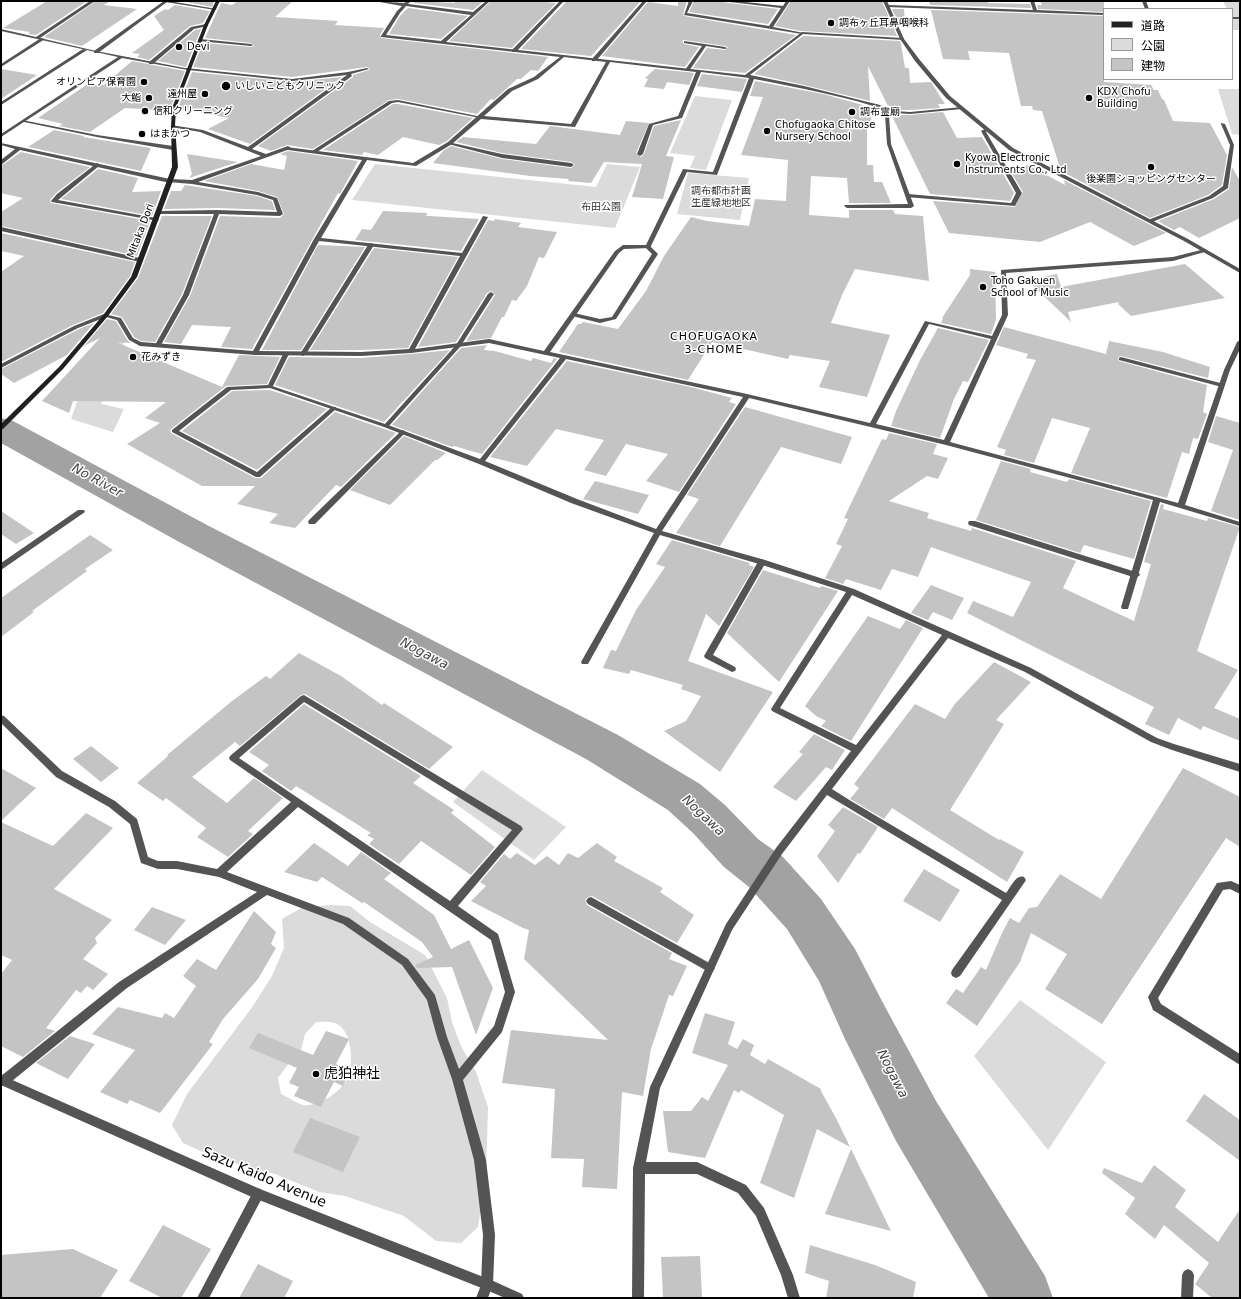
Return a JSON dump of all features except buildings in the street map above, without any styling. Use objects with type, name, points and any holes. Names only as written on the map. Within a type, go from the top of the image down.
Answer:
[{"type":"main road","name":"Mitaka Dori","points":[[1,428],[61,368],[106,315],[134,277],[175,167],[172,126],[174,108],[206,25],[218,1]]},
{"type":"street","points":[[36,38],[93,1]]},
{"type":"street","points":[[96,52],[163,1],[215,9]]},
{"type":"street","points":[[376,1],[475,14]]},
{"type":"street","points":[[409,1],[398,12],[383,36],[749,77],[804,87],[878,106],[895,112],[910,113],[962,108]]},
{"type":"street","points":[[442,43],[488,1]]},
{"type":"street","points":[[514,51],[562,1]]},
{"type":"street","points":[[594,60],[645,1]]},
{"type":"street","points":[[691,1],[685,14],[802,33],[902,39]]},
{"type":"street","points":[[723,1],[785,7]]},
{"type":"street","points":[[770,28],[788,1]]},
{"type":"street","points":[[884,1],[902,39],[917,60],[948,97],[1011,149],[1150,221],[1240,271]]},
{"type":"street","points":[[1032,1],[1036,12]]},
{"type":"street","points":[[887,6],[1103,14]]},
{"type":"street","points":[[151,63],[193,28],[206,25]]},
{"type":"street","points":[[2,31],[151,63],[188,69],[292,80],[348,73],[367,69]]},
{"type":"street","points":[[648,247],[685,170],[715,174],[749,77],[802,33]]},
{"type":"street","points":[[1,66],[43,40]]},
{"type":"street","points":[[200,40],[251,45]]},
{"type":"street","points":[[686,42],[725,48]]},
{"type":"street","points":[[688,70],[705,45]]},
{"type":"street","points":[[1,104],[85,50]]},
{"type":"street","points":[[192,182],[264,155],[288,148],[414,165],[450,143],[510,90],[536,78],[562,56]]},
{"type":"street","points":[[1,136],[121,57]]},
{"type":"street","points":[[315,151],[392,102],[480,117],[573,126],[608,62]]},
{"type":"street","points":[[640,154],[651,124],[680,117],[699,71]]},
{"type":"street","points":[[248,149],[350,75],[348,73]]},
{"type":"street","points":[[847,206],[911,206],[889,144],[887,115],[895,112]]},
{"type":"street","points":[[24,120],[97,136],[173,148]]},
{"type":"street","points":[[1150,221],[1211,197],[1226,187],[1232,145],[1223,124]]},
{"type":"street","points":[[172,126],[201,131],[264,155]]},
{"type":"street","points":[[908,196],[1013,205],[1019,193],[983,131],[988,129]]},
{"type":"street","points":[[450,143],[502,156],[571,165]]},
{"type":"street","points":[[1,144],[170,181],[192,182],[275,198],[280,214],[159,212]]},
{"type":"street","points":[[1,163],[19,148]]},
{"type":"street","points":[[255,353],[317,239],[365,159]]},
{"type":"street","points":[[97,165],[59,195],[54,201],[156,220]]},
{"type":"street","points":[[158,345],[186,295],[217,212]]},
{"type":"street","points":[[411,351],[485,217]]},
{"type":"street","points":[[1,229],[140,260]]},
{"type":"street","points":[[317,239],[464,255]]},
{"type":"street","points":[[303,354],[371,244]]},
{"type":"street","points":[[546,353],[617,252],[623,247],[648,247],[655,254],[614,318],[600,321],[574,315]]},
{"type":"street","points":[[946,443],[1005,315],[1003,272],[1173,259],[1205,251]]},
{"type":"street","points":[[386,426],[458,346],[491,294]]},
{"type":"street","points":[[1,366],[76,327],[106,315],[119,319],[131,339],[140,344],[255,353],[361,354],[411,351],[489,341],[747,396],[946,443],[1157,499],[1240,524]]},
{"type":"street","points":[[872,425],[927,322],[995,338]]},
{"type":"street","points":[[1181,506],[1227,370],[1240,342]]},
{"type":"street","points":[[270,387],[286,354]]},
{"type":"street","points":[[481,462],[564,357]]},
{"type":"street","points":[[1121,359],[1222,385]]},
{"type":"street","points":[[334,408],[258,475],[174,431],[228,388],[270,387],[334,408],[403,432],[481,462],[574,502],[658,532],[762,562],[851,591],[946,635],[1028,670],[1154,740],[1172,748],[1240,768]]},
{"type":"street","points":[[585,662],[658,532],[747,396]]},
{"type":"street","points":[[312,522],[403,432]]},
{"type":"street","points":[[1125,607],[1136,575],[1157,499]]},
{"type":"street","points":[[1,567],[81,512]]},
{"type":"street","points":[[972,523],[1136,575]]},
{"type":"street","points":[[732,669],[708,656],[762,562]]},
{"type":"street","points":[[851,591],[775,709],[857,750]]},
{"type":"street","points":[[638,1298],[639,1168],[655,1087],[729,927],[779,851],[946,635]]},
{"type":"street","points":[[452,906],[518,829],[304,698],[233,758],[452,906],[495,937],[510,992],[498,1029],[457,1079]]},
{"type":"street","points":[[1,718],[59,774],[112,804],[134,822],[144,860],[158,865],[177,865],[219,873],[346,921],[405,962],[431,998],[442,1037],[457,1079],[480,1160],[489,1235],[487,1284],[482,1298]]},
{"type":"street","points":[[827,790],[1008,899]]},
{"type":"street","points":[[219,873],[297,802]]},
{"type":"street","points":[[956,973],[1021,880]]},
{"type":"street","points":[[1240,890],[1231,884],[1220,886],[1153,996],[1157,1007],[1240,1060]]},
{"type":"street","points":[[2,1081],[123,985],[266,891]]},
{"type":"street","points":[[591,901],[710,968]]},
{"type":"street","name":"Sazu Kaido Avenue","points":[[2,1081],[258,1194],[487,1284],[518,1298]]},
{"type":"street","points":[[639,1168],[697,1168],[742,1189],[760,1212],[787,1275],[794,1298]]},
{"type":"street","points":[[203,1298],[258,1194]]},
{"type":"street","points":[[1187,1298],[1188,1275]]},
{"type":"green space","points":[[1223,1],[1240,1],[1240,30],[1233,30],[1233,8],[1226,8]]},
{"type":"green space","points":[[1218,89],[1240,89],[1240,135],[1232,134]]},
{"type":"green space","name":"調布都市計画 生産緑地地区","points":[[695,96],[732,100],[706,170],[690,168],[695,156],[670,153]]},
{"type":"green space","name":"布田公園","points":[[375,164],[596,187],[607,164],[640,167],[615,228],[352,200]]},
{"type":"green space","name":"調布都市計画 生産緑地地区","points":[[688,173],[749,178],[740,220],[677,214]]},
{"type":"green space","points":[[118,325],[124,343],[101,404],[124,409],[113,432],[71,419],[100,337]]},
{"type":"green space","points":[[482,770],[566,827],[534,860],[453,802]]},
{"type":"green space","points":[[330,905],[350,906],[370,922],[425,955],[447,998],[452,1022],[461,1046],[476,1072],[488,1107],[486,1176],[478,1227],[461,1243],[436,1241],[404,1216],[345,1196],[319,1192],[275,1174],[216,1158],[183,1143],[172,1125],[187,1094],[253,1006],[272,976],[284,948],[282,919],[301,908]],"holes":[[[316,1022],[335,1023],[342,1028],[346,1034],[351,1050],[351,1066],[347,1080],[339,1090],[328,1098],[315,1104],[303,1105],[281,1094],[278,1078],[292,1059],[301,1050],[305,1034]]]},
{"type":"green space","points":[[1020,1000],[1106,1062],[1048,1150],[974,1056]]},
{"type":"waterway","name":"Nogawa","points":[[1,429],[194,534],[602,747],[684,797],[709,819],[741,853],[766,872],[804,914],[837,965],[864,1021],[916,1121],[1023,1298]]},
{"type":"place","name":"調布ヶ丘耳鼻咽喉科","points":[[831,23]]},
{"type":"place","name":"Devi","points":[[179,47]]},
{"type":"place","name":"オリンピア保育園","points":[[144,82]]},
{"type":"place","name":"いしいこどもクリニック","points":[[226,86]]},
{"type":"place","name":"遠州屋","points":[[205,94]]},
{"type":"place","name":"大鮨","points":[[149,98]]},
{"type":"place","name":"KDX Chofu Building","points":[[1089,98]]},
{"type":"place","name":"信和クリーニング","points":[[145,111]]},
{"type":"place","name":"調布霊廟","points":[[852,112]]},
{"type":"place","name":"Chofugaoka Chitose Nursery School","points":[[767,131]]},
{"type":"place","name":"はまかつ","points":[[142,134]]},
{"type":"place","name":"Kyowa Electronic Instruments Co., Ltd","points":[[957,164]]},
{"type":"place","name":"後楽園ショッピングセンター","points":[[1151,167]]},
{"type":"place","name":"Toho Gakuen School of Music","points":[[983,287]]},
{"type":"place","name":"花みずき","points":[[133,357]]},
{"type":"place","name":"虎狛神社","points":[[316,1074]]},
{"type":"district","name":"CHOFUGAOKA 3-CHOME","points":[[714,343]]},
{"type":"water label","name":"No River","points":[[97,481]]}]
